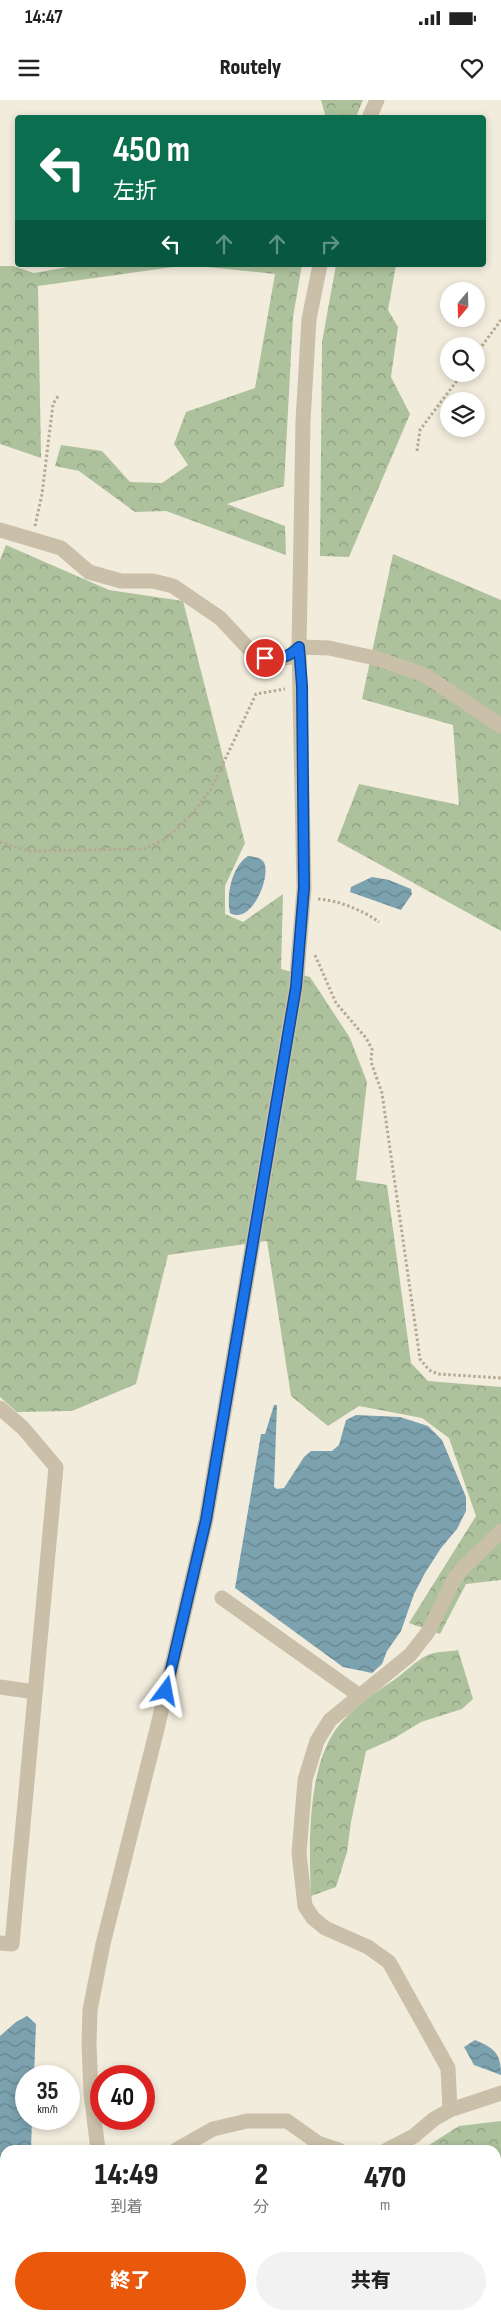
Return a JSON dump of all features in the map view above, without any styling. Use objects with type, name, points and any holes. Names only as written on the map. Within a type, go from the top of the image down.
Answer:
[{"type":"street","points":[[370,115],[376,100]]},
{"type":"street","points":[[97,2145],[91,2093],[90,2010],[102,1944],[157,1729],[206,1520],[296,987],[304,888],[302,686],[299,647],[305,377],[309,319],[320,267]]},
{"type":"street","points":[[0,530],[62,548],[89,572],[121,581],[153,581],[172,586],[220,618],[249,649],[265,658],[278,659],[290,656],[299,647],[329,648],[375,658],[425,675],[501,726]]},
{"type":"street","points":[[0,1408],[23,1428],[56,1467],[12,1944],[0,1943]]},
{"type":"street","points":[[450,2110],[448,2068],[390,1962],[368,1947],[325,1928],[313,1918],[305,1906],[299,1853],[305,1780],[317,1740],[330,1720],[410,1656],[428,1632],[452,1583],[460,1571],[501,1531]]},
{"type":"street","points":[[222,1598],[360,1696]]},
{"type":"street","points":[[0,1686],[35,1692]]},
{"type":"street","points":[[397,2145],[414,2136],[434,2119],[450,2110],[501,2092]]},
{"type":"street","points":[[185,2145],[214,2129],[247,2121],[287,2120],[322,2145]]},
{"type":"path","points":[[485,342],[501,320]]},
{"type":"path","points":[[417,451],[420,430],[456,382]]},
{"type":"path","points":[[32,539],[42,494],[53,404],[59,395]]},
{"type":"path","points":[[0,842],[29,851],[144,850],[167,838],[192,814],[211,789],[256,694],[302,686]]},
{"type":"path","points":[[318,906],[318,899],[340,903],[379,922]]},
{"type":"path","points":[[315,947],[315,956],[327,978],[336,1003],[366,1038],[372,1049],[371,1062],[382,1093],[420,1359],[429,1370],[438,1374],[501,1378]]},
{"type":"green space","points":[[321,100],[363,100],[357,115],[325,115]]},
{"type":"green space","points":[[0,266],[13,266],[34,273],[68,267],[173,267],[38,286],[41,458],[0,444]]},
{"type":"green space","points":[[207,267],[302,267],[293,317],[284,486],[227,504],[285,526],[286,555],[166,511],[135,512],[79,471],[55,466],[61,445],[102,451],[130,482],[162,483],[188,465],[174,444],[186,412],[255,388],[275,274]]},
{"type":"green space","points":[[336,267],[396,267],[388,310],[398,327],[391,377],[410,414],[349,557],[320,556],[322,342]]},
{"type":"green space","points":[[6,545],[109,590],[183,601],[245,843],[225,886],[225,914],[243,922],[283,894],[281,969],[310,977],[350,1038],[367,1082],[356,1180],[387,1185],[411,1363],[428,1381],[501,1387],[501,1580],[466,1584],[440,1634],[409,1623],[476,1516],[449,1438],[422,1418],[359,1406],[328,1426],[291,1396],[267,1241],[168,1255],[136,1384],[72,1411],[17,1412],[0,1397],[0,560]]},
{"type":"green space","points":[[393,554],[501,600],[501,931],[337,841],[359,784],[459,805],[453,725],[362,699]]},
{"type":"green space","points":[[458,1650],[473,1699],[462,1709],[421,1722],[393,1739],[366,1751],[351,1822],[347,1852],[336,1887],[311,1896],[310,1830],[312,1806],[321,1760],[330,1740],[341,1723],[358,1706],[420,1660],[435,1653]]},
{"type":"green space","points":[[501,2121],[501,2145],[429,2145],[459,2126]]},
{"type":"water","points":[[248,856],[263,861],[265,876],[263,886],[253,905],[246,912],[238,915],[230,913],[230,890],[234,874],[242,861]]},
{"type":"water","points":[[372,877],[389,880],[411,889],[412,894],[401,910],[350,892],[351,887]]},
{"type":"water","points":[[274,1405],[277,1405],[274,1487],[277,1489],[284,1488],[304,1457],[311,1451],[332,1451],[339,1445],[346,1420],[356,1415],[400,1417],[428,1426],[442,1440],[466,1497],[466,1511],[457,1529],[441,1548],[425,1573],[414,1594],[401,1631],[387,1651],[382,1664],[372,1673],[343,1667],[235,1588],[261,1434],[265,1434]]},
{"type":"water","points":[[27,2016],[36,2024],[34,2065],[15,2065],[15,2130],[32,2130],[31,2145],[0,2145],[0,2036],[16,2022]]},
{"type":"water","points":[[475,2040],[492,2049],[498,2056],[501,2075],[474,2065],[464,2047]]},
{"type":"route","points":[[166,1691],[206,1520],[296,987],[304,888],[302,686],[299,647],[290,656],[278,659],[265,658]]}]
